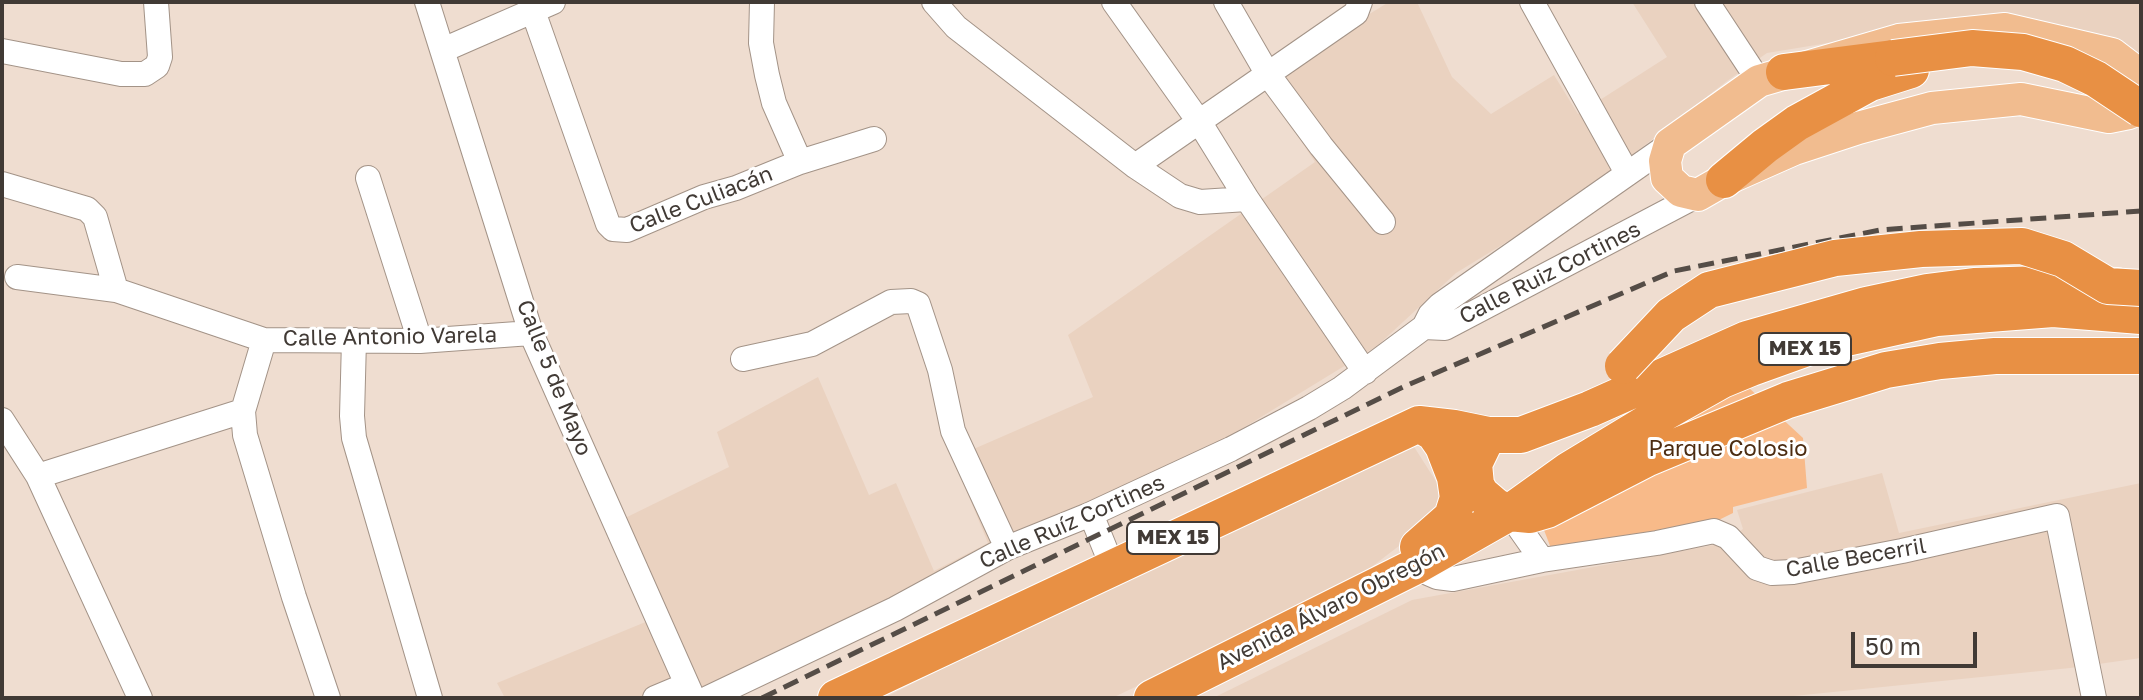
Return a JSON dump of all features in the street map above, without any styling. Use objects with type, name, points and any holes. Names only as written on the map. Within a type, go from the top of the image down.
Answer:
[{"type":"highway","points":[[1711,187],[1797,123],[1902,64],[1972,48],[2023,52],[2065,64],[2096,79],[2141,109]]},
{"type":"highway","points":[[1772,77],[1948,62],[1978,61],[2028,67],[2090,90],[2141,127]]},
{"type":"highway","points":[[1590,409],[1623,366],[1671,315],[1709,290],[1835,258],[1921,249],[2022,246],[2063,259],[2108,286],[2141,288]]},
{"type":"highway","name":"MEX 15","points":[[1505,435],[1590,409],[1747,339],[1866,305],[1974,286],[2044,284],[2141,288]]},
{"type":"highway","name":"MEX 15","points":[[1509,513],[1647,423],[1722,380],[1815,345],[1937,318],[1990,312],[2053,309],[2141,316]]},
{"type":"highway","points":[[1505,435],[1474,464],[1476,485],[1488,500],[1509,513],[1530,515],[1547,510],[1646,459],[1753,415],[1816,390],[1886,370],[1995,356],[2141,356]]},
{"type":"highway","points":[[1419,424],[1533,441],[1546,465],[1544,488]]},
{"type":"highway","points":[[1364,591],[1443,527],[1457,508],[1455,477],[1443,446],[1434,433],[1419,424]]},
{"type":"highway","name":"MEX 15","points":[[836,698],[1419,424]]},
{"type":"highway","name":"Avenida Álvaro Obregón","points":[[1152,698],[1414,567],[1509,513]]},
{"type":"main road","name":"Calle Ruiz Cortines","points":[[1670,144],[1772,77],[1899,40],[2009,15],[2129,62],[2140,86],[2140,96],[2134,109],[2120,117],[2097,116],[2021,99],[1932,108],[1825,138],[1711,187]]},
{"type":"main road","points":[[1670,144],[1665,161],[1667,178],[1681,191],[1711,187]]},
{"type":"street","points":[[2,51],[135,76],[152,71],[160,57],[156,2]]},
{"type":"street","name":"Calle 5 de Mayo","points":[[427,2],[531,333],[689,691]]},
{"type":"street","points":[[762,2],[761,43],[767,75],[774,103],[800,162]]},
{"type":"street","points":[[934,2],[956,27],[1135,166],[1180,196],[1200,202],[1247,199]]},
{"type":"street","points":[[1114,2],[1200,123],[1247,199],[1365,372]]},
{"type":"street","points":[[1226,2],[1267,73],[1383,222]]},
{"type":"street","points":[[1135,166],[1356,13],[1360,2]]},
{"type":"street","points":[[1532,2],[1627,173]]},
{"type":"street","points":[[1707,2],[1772,77]]},
{"type":"street","points":[[443,50],[543,6]]},
{"type":"street","name":"Calle Culiacán","points":[[543,6],[608,224],[613,229],[627,230],[704,197],[874,139]]},
{"type":"street","name":"Calle Ruiz Cortines","points":[[1670,144],[1440,305],[1424,327],[1445,328],[1711,187]]},
{"type":"street","points":[[368,178],[420,341]]},
{"type":"street","points":[[2,184],[87,209],[95,217],[116,290]]},
{"type":"street","name":"Calle Antonio Varela","points":[[17,277],[116,290],[264,340],[420,341],[531,333]]},
{"type":"street","points":[[743,359],[812,344],[891,302],[911,301],[918,304],[940,370],[953,431],[1007,548]]},
{"type":"street","name":"Calle Ruíz Cortines","points":[[708,698],[895,609],[1007,548],[1091,514],[1269,429],[1320,402],[1424,327]]},
{"type":"street","points":[[264,340],[243,411],[245,435],[328,698]]},
{"type":"street","points":[[354,340],[354,438],[430,698]]},
{"type":"street","points":[[38,476],[243,411]]},
{"type":"street","points":[[2,420],[38,476],[140,698]]},
{"type":"street","points":[[1414,567],[1437,577],[1453,579],[1542,560],[1509,513]]},
{"type":"street","points":[[1091,514],[1112,566]]},
{"type":"street","name":"Calle Becerril","points":[[1542,560],[1714,531],[1728,537],[1763,571],[1793,572],[2057,516],[2094,698]]},
{"type":"street","points":[[655,698],[689,691]]},
{"type":"shaded area","points":[[1389,2],[1417,2],[1452,77],[1491,114],[1554,75],[1578,114],[1667,57],[1632,2],[2141,2],[2141,54],[2040,33],[1987,17],[1767,53],[1572,202],[1456,273],[1377,346],[1212,447],[904,596],[697,689],[689,674],[638,698],[505,698],[497,683],[665,614],[621,520],[729,467],[717,432],[818,377],[869,495],[896,483],[934,571],[988,543],[953,458],[1093,397],[1068,335],[1315,162],[1266,88],[1353,24]]},
{"type":"shaded area","points":[[1411,442],[1446,497],[1408,539],[1365,572],[1169,671],[1112,698],[884,698],[1122,578]]},
{"type":"shaded area","points":[[1882,473],[1899,533],[2141,483],[2141,658],[1774,698],[1213,698],[1412,600],[1720,544],[1743,529],[1737,510]]},
{"type":"green space","name":"Parque Colosio","points":[[1734,374],[1803,438],[1807,488],[1733,507],[1733,513],[1680,539],[1552,551],[1536,509]]},
{"type":"railway","points":[[762,698],[1403,387],[1674,271],[1880,230],[2141,211]]}]
